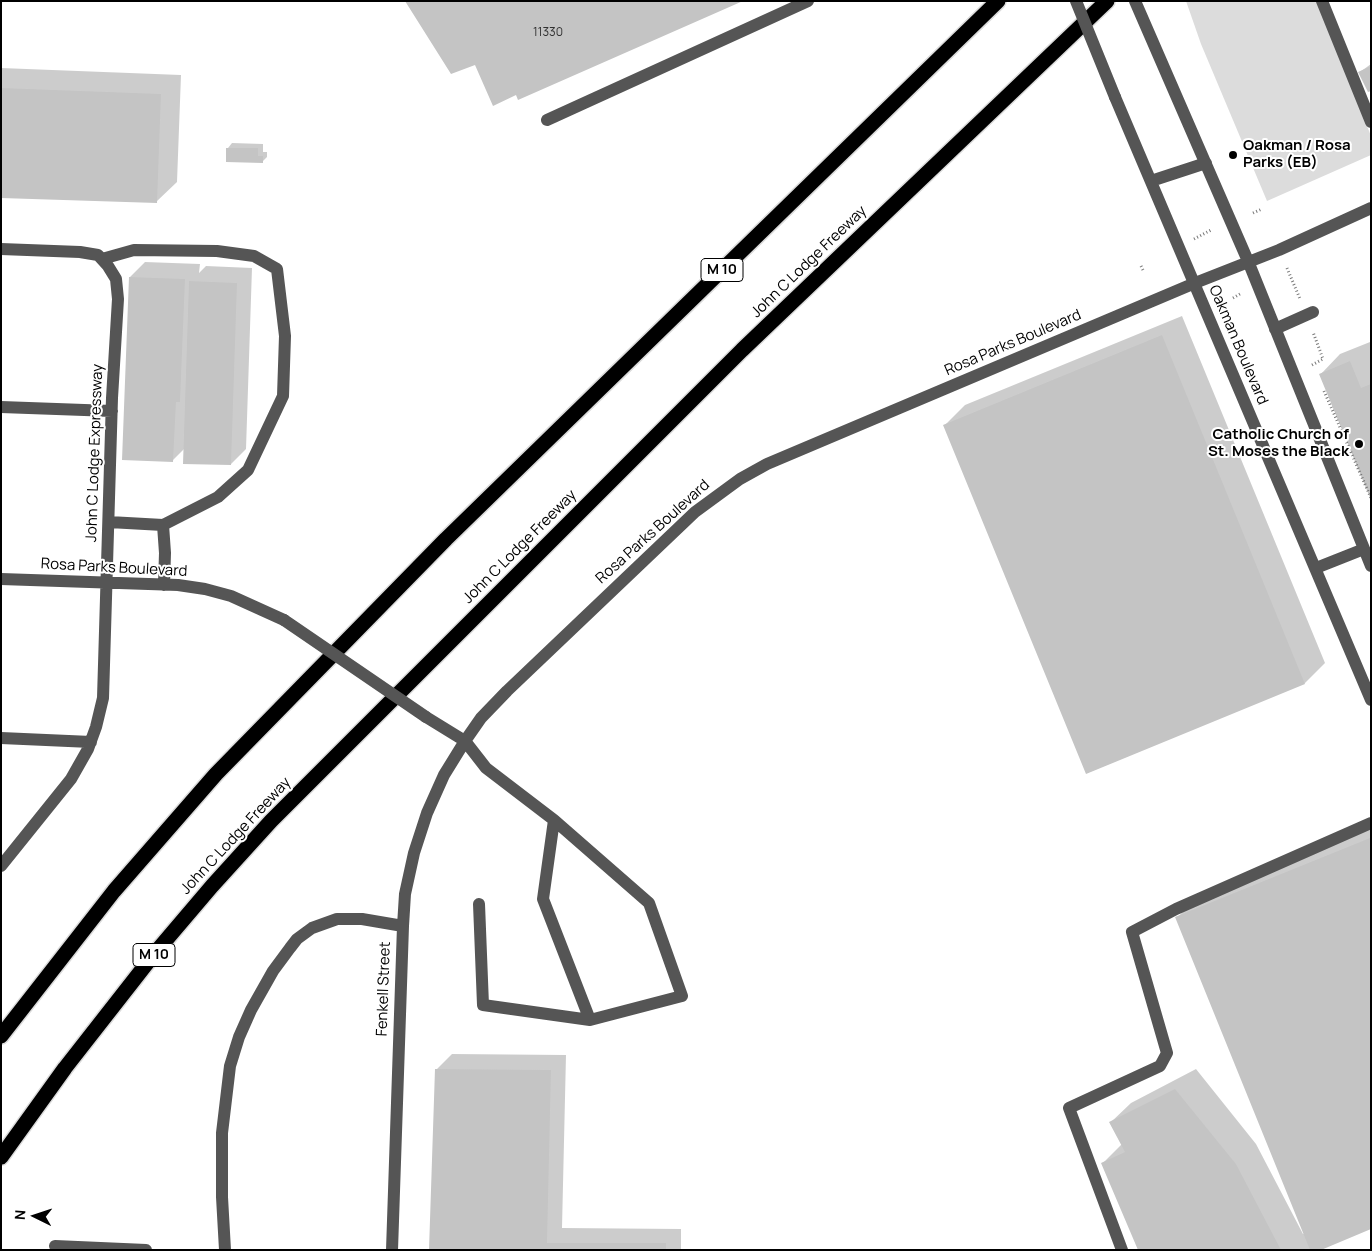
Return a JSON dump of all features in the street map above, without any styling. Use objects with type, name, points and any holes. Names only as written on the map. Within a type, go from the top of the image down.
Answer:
[{"type":"highway","name":"M 10","points":[[1,1036],[114,891],[216,774],[446,539],[998,1]]},
{"type":"highway","name":"John C Lodge Freeway","points":[[1,1157],[65,1068],[155,953],[212,886],[272,821],[742,350],[1108,1]]},
{"type":"street","points":[[547,120],[808,1]]},
{"type":"street","name":"Oakman Boulevard","points":[[1076,1],[1245,406],[1371,700]]},
{"type":"street","points":[[1135,1],[1248,261],[1371,566]]},
{"type":"street","points":[[1322,1],[1371,122]]},
{"type":"street","points":[[1151,181],[1206,163]]},
{"type":"street","name":"Rosa Parks Boulevard","points":[[1,579],[164,585],[205,589],[230,596],[284,620],[426,718],[465,741],[506,691],[695,512],[740,479],[767,464],[1195,283],[1279,250],[1371,208]]},
{"type":"street","points":[[1,249],[80,252],[98,255],[102,259],[134,250],[217,251],[254,256],[278,269],[285,336],[283,396],[248,470],[218,497],[163,525],[109,522]]},
{"type":"street","name":"John C Lodge Expressway","points":[[1,866],[71,779],[91,742],[102,698],[112,411],[118,299],[116,279],[102,259]]},
{"type":"street","points":[[1275,329],[1310,314]]},
{"type":"street","points":[[1,407],[112,411]]},
{"type":"street","points":[[163,525],[165,553],[164,585]]},
{"type":"street","points":[[1316,568],[1364,550]]},
{"type":"street","points":[[1,738],[91,742]]},
{"type":"street","points":[[465,741],[486,768],[554,820],[649,903],[682,996],[590,1020],[483,1005],[479,904]]},
{"type":"street","name":"Fenkell Street","points":[[392,1250],[405,894],[412,861],[427,813],[444,775],[465,741]]},
{"type":"street","points":[[554,820],[543,898],[590,1020]]},
{"type":"street","points":[[1122,1250],[1069,1108],[1160,1066],[1167,1053],[1132,932],[1176,908],[1371,823]]},
{"type":"street","points":[[225,1250],[222,1196],[222,1133],[230,1066],[239,1037],[251,1010],[272,972],[297,939],[312,928],[337,919],[362,919],[403,926]]},
{"type":"street","points":[[55,1246],[146,1250]]},
{"type":"path","points":[[1253,213],[1262,209]]},
{"type":"path","points":[[1194,240],[1211,230]]},
{"type":"path","points":[[1286,267],[1310,314],[1323,359],[1312,364],[1316,373]]},
{"type":"path","points":[[1233,298],[1240,294]]},
{"type":"path","points":[[1323,390],[1371,498]]},
{"type":"shaded area","points":[[1186,1],[1318,1],[1371,136],[1371,155],[1267,201],[1201,44]]},
{"type":"building","points":[[405,1],[743,1],[518,100],[516,95],[493,106],[475,65],[451,74]]},
{"type":"building","points":[[1371,66],[1371,91],[1368,92],[1358,72]]},
{"type":"building","points":[[1,88],[161,94],[157,203],[1,198]]},
{"type":"building","points":[[226,148],[258,148],[258,156],[263,156],[263,163],[226,162]]},
{"type":"building","points":[[129,277],[185,279],[180,402],[176,402],[173,462],[122,460]]},
{"type":"building","points":[[189,281],[237,283],[231,465],[183,464]]},
{"type":"building","points":[[1162,335],[1305,684],[1086,774],[943,425]]},
{"type":"building","name":"Catholic Church of St. Moses the Black","points":[[1350,361],[1361,388],[1371,384],[1371,500],[1319,374]]},
{"type":"building","points":[[1370,838],[1371,1229],[1321,1250],[1310,1250],[1175,917]]},
{"type":"building","points":[[435,1069],[551,1070],[547,1243],[666,1243],[666,1250],[429,1250]]},
{"type":"building","points":[[1175,1089],[1236,1164],[1281,1250],[1138,1250],[1101,1163],[1125,1152],[1109,1122]]},
{"type":"place","name":"Oakman / Rosa Parks (EB)","points":[[1233,155]]},
{"type":"place","name":"Catholic Church of St. Moses the Black","points":[[1359,444]]}]
